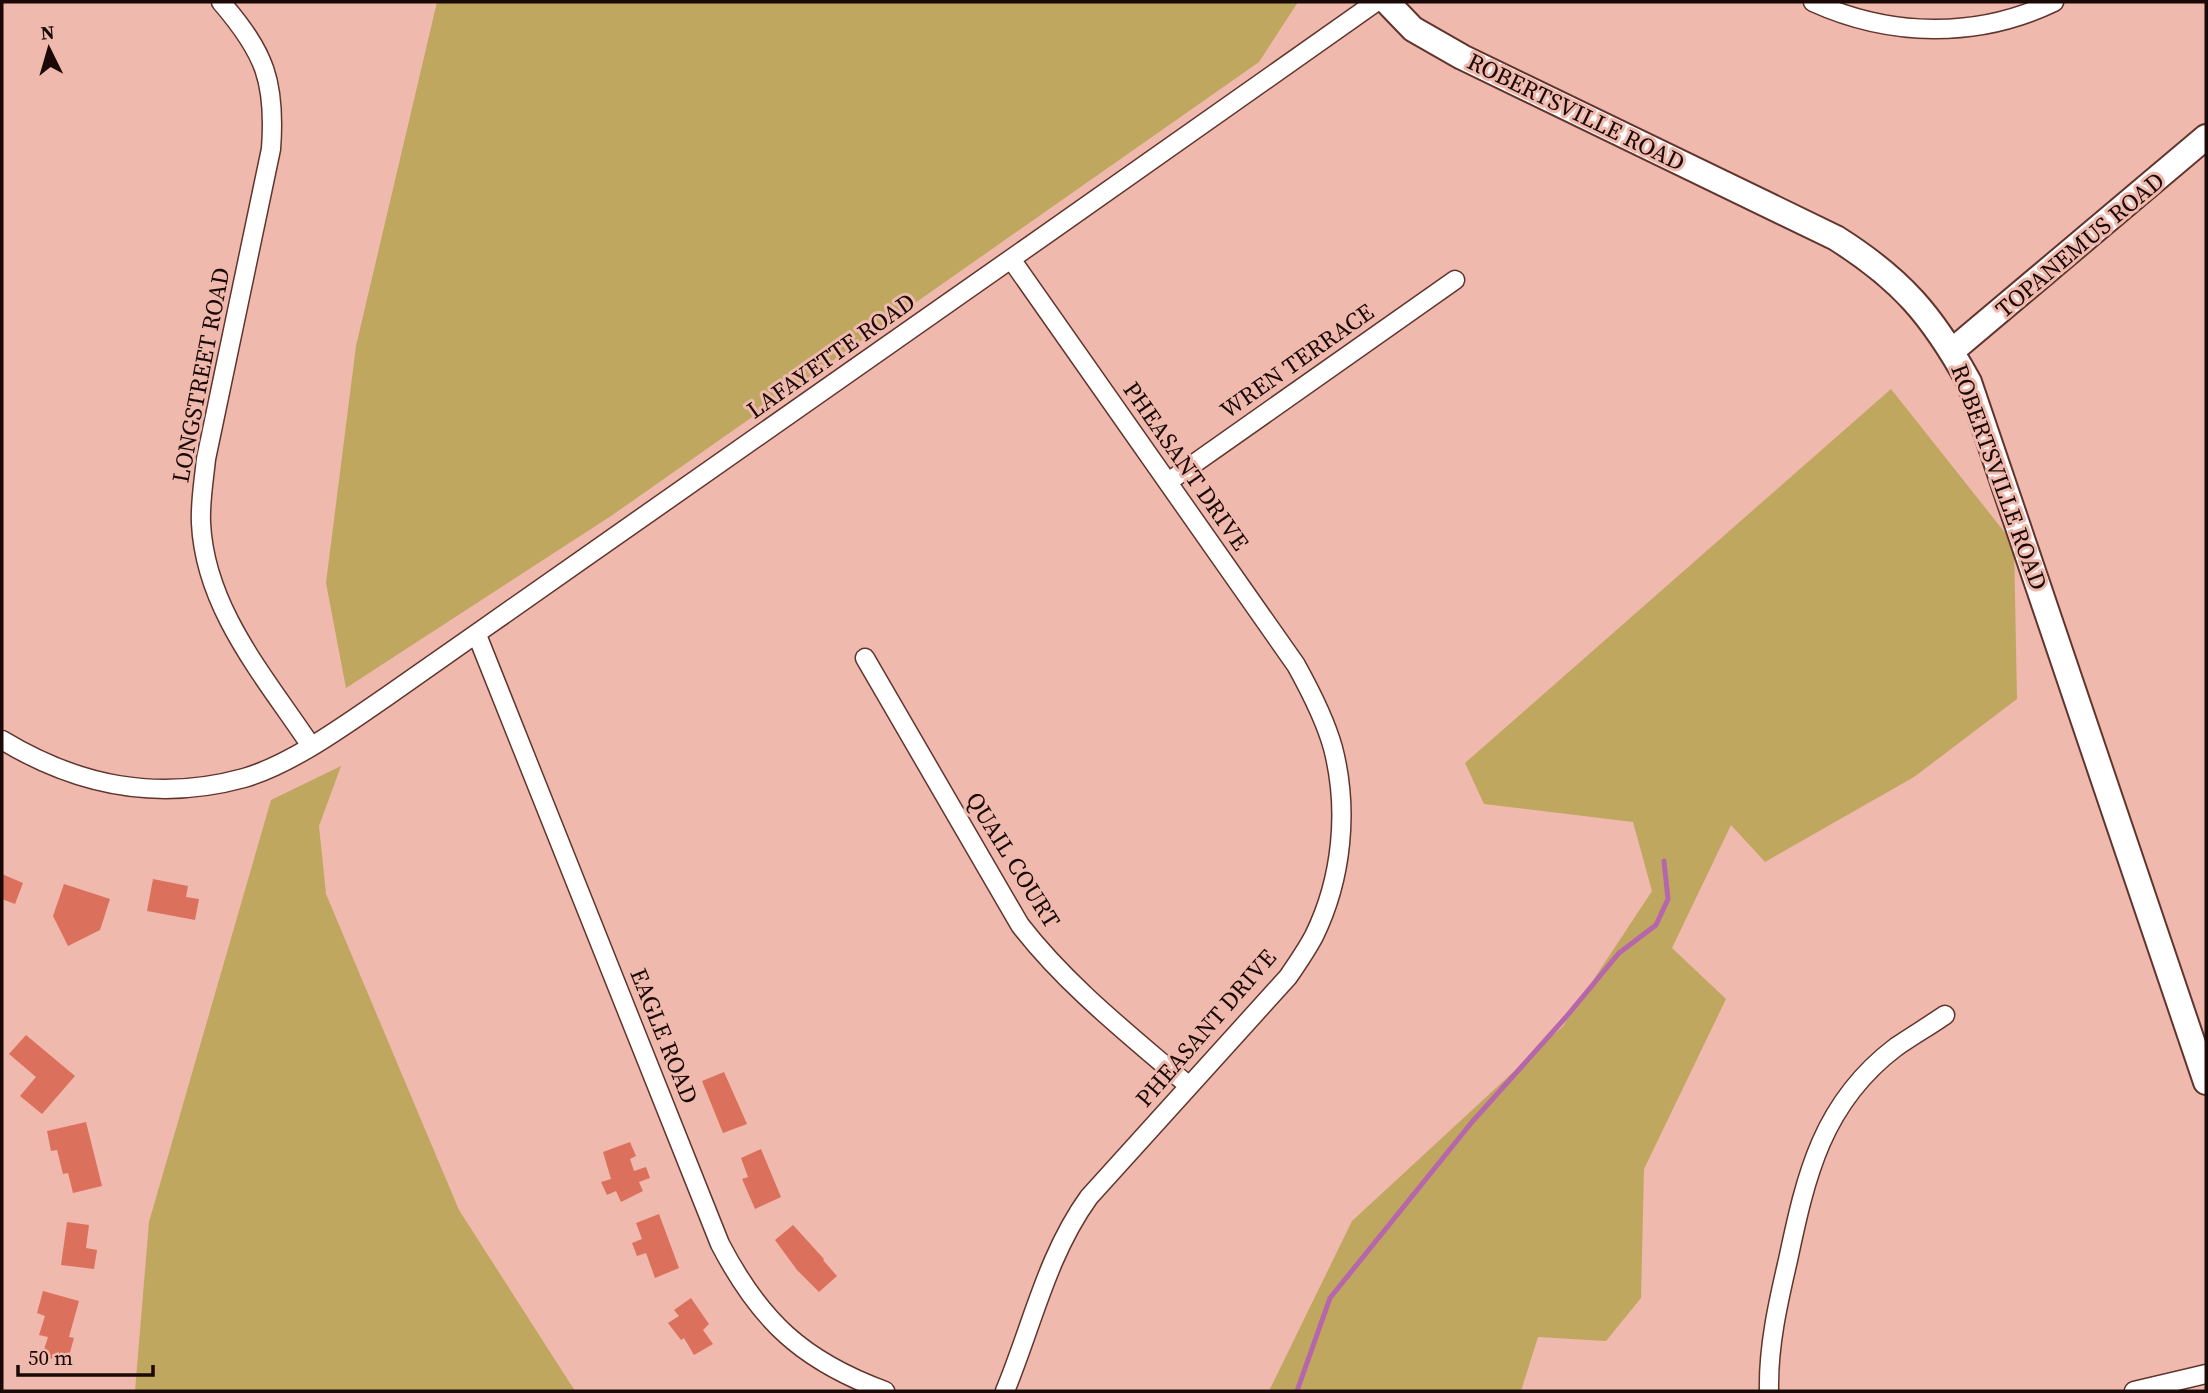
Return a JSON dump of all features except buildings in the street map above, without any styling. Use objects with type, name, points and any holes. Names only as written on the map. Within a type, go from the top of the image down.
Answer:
[{"type":"street","name":"LONGSTREET ROAD","points":[[221,2],[240,24],[258,55],[266,73],[274,115],[271,149],[206,459],[201,498],[202,540],[213,586],[234,631],[311,746]]},
{"type":"street","name":"LAFAYETTE ROAD","points":[[2,740],[50,766],[78,776],[124,787],[152,789],[212,785],[243,778],[261,772],[311,746],[477,635],[1376,2]]},
{"type":"street","name":"ROBERTSVILLE ROAD","points":[[1387,2],[1413,29],[1462,57],[1824,232],[1860,253],[1903,288],[1926,313],[1969,382],[2206,1082]]},
{"type":"street","points":[[1813,2],[1878,24],[1908,29],[1950,30],[2011,18],[2054,2]]},
{"type":"street","name":"TOPANEMUS ROAD","points":[[1952,351],[2206,137]]},
{"type":"street","name":"PHEASANT DRIVE","points":[[1005,1391],[1054,1257],[1089,1197],[1288,977],[1312,939],[1329,899],[1338,858],[1342,820],[1333,748],[1314,697],[1296,665],[1011,260]]},
{"type":"street","name":"WREN TERRACE","points":[[1168,482],[1455,280]]},
{"type":"street","name":"EAGLE ROAD","points":[[477,635],[715,1231],[735,1273],[757,1305],[798,1346],[850,1379],[885,1391]]},
{"type":"street","name":"QUAIL COURT","points":[[865,658],[1026,933],[1062,973],[1189,1086]]},
{"type":"street","points":[[1769,1391],[1770,1348],[1781,1289],[1803,1191],[1821,1140],[1844,1102],[1876,1065],[1896,1047],[1945,1015]]},
{"type":"street","points":[[2134,1391],[2206,1374]]},
{"type":"shaded area","points":[[437,2],[1298,2],[1259,62],[611,516],[346,688],[326,583],[356,346]]},
{"type":"shaded area","points":[[1891,389],[2014,544],[2017,699],[1914,777],[1765,862],[1731,825],[1672,948],[1726,999],[1644,1169],[1641,1298],[1606,1341],[1538,1337],[1521,1391],[1269,1391],[1352,1221],[1563,1026],[1652,891],[1633,822],[1484,804],[1465,763]]},
{"type":"shaded area","points":[[341,766],[319,826],[326,894],[459,1210],[575,1391],[135,1391],[149,1222],[271,800]]},
{"type":"waterway","points":[[1297,1391],[1330,1298],[1472,1122],[1619,953],[1656,925],[1668,899],[1664,861]]}]
